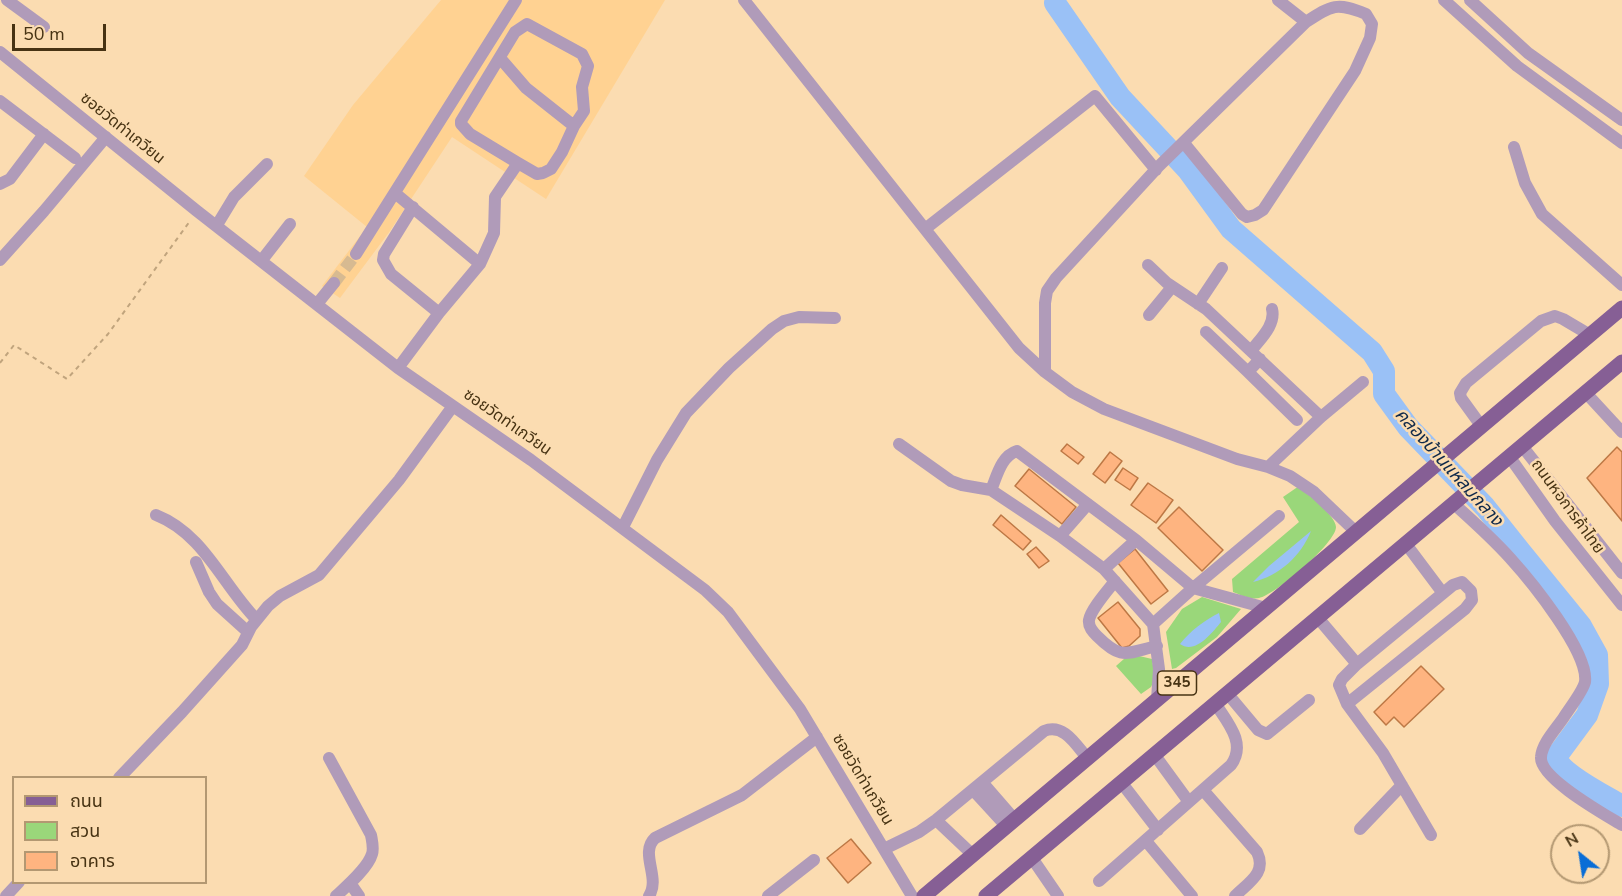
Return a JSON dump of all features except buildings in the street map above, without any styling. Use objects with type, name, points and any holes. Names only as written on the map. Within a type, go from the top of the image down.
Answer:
[{"type":"main road","name":"345","points":[[924,896],[1622,308]]},
{"type":"main road","name":"345","points":[[986,896],[1622,362]]},
{"type":"street","points":[[7,0],[44,27]]},
{"type":"street","points":[[356,254],[516,0]]},
{"type":"street","points":[[744,0],[1019,348],[1045,372],[1072,392],[1104,409],[1237,459],[1268,467],[1290,476],[1314,492],[1356,532]]},
{"type":"street","points":[[1278,0],[1306,22]]},
{"type":"street","points":[[1444,0],[1517,66],[1622,143]]},
{"type":"street","points":[[1470,0],[1528,53],[1622,120]]},
{"type":"street","points":[[1045,372],[1045,303],[1047,291],[1056,278],[1158,168],[1306,22],[1338,5],[1366,14],[1372,24],[1370,38],[1354,71],[1263,210],[1247,217],[1242,214],[1182,145]]},
{"type":"street","points":[[527,24],[582,54],[588,66],[582,87],[584,111],[551,169],[543,173],[537,174],[518,163],[470,134],[461,124],[500,58],[515,32],[527,24]]},
{"type":"street","name":"ซอยวัดท่าเกวียน","points":[[0,52],[197,211],[218,225],[398,368],[623,527],[698,584],[728,612],[800,709],[912,896]]},
{"type":"street","points":[[1517,66],[1528,53]]},
{"type":"street","points":[[500,58],[526,88],[574,126]]},
{"type":"street","points":[[925,229],[1095,96],[1158,168]]},
{"type":"street","points":[[0,101],[75,158]]},
{"type":"street","points":[[0,184],[10,179],[44,135]]},
{"type":"street","points":[[0,260],[106,137]]},
{"type":"street","points":[[1514,147],[1525,183],[1542,214],[1622,285]]},
{"type":"street","points":[[398,368],[439,313],[480,264],[494,232],[495,197],[518,163]]},
{"type":"street","points":[[218,225],[234,197],[267,164]]},
{"type":"street","points":[[395,193],[480,264]]},
{"type":"street","points":[[413,207],[384,254],[383,260],[391,274],[439,313]]},
{"type":"street","points":[[261,260],[290,224]]},
{"type":"street","points":[[1148,265],[1172,287],[1198,304],[1321,417]]},
{"type":"street","points":[[1198,304],[1222,268]]},
{"type":"street","points":[[318,304],[334,283]]},
{"type":"street","points":[[1149,315],[1172,287]]},
{"type":"street","points":[[1248,372],[1273,318],[1272,309]]},
{"type":"street","points":[[1482,426],[1461,398],[1460,393],[1466,383],[1540,321],[1555,316],[1590,336]]},
{"type":"street","points":[[623,527],[657,460],[686,413],[729,368],[784,321],[799,317],[835,318]]},
{"type":"street","points":[[1206,332],[1297,420]]},
{"type":"street","points":[[1268,467],[1363,381]]},
{"type":"street","points":[[1586,393],[1622,432]]},
{"type":"street","points":[[120,776],[242,645],[256,619],[280,596],[320,575],[399,480],[453,406]]},
{"type":"street","points":[[899,444],[951,481],[991,490],[1060,536],[1104,569],[1153,624],[1159,669],[1157,700]]},
{"type":"street","name":"ถนนหอการค้าไทย","points":[[1522,446],[1622,573]]},
{"type":"street","points":[[991,490],[1004,459],[1010,453],[1017,451],[1136,540],[1193,588],[1266,609]]},
{"type":"street","name":"ถนนหอการค้าไทย","points":[[1509,456],[1590,567],[1622,605]]},
{"type":"street","points":[[1458,501],[1510,558],[1568,632],[1581,661],[1585,682],[1543,748],[1541,764],[1556,782],[1622,825]]},
{"type":"street","points":[[1060,536],[1088,504]]},
{"type":"street","points":[[156,515],[177,525],[207,554],[237,598],[256,619]]},
{"type":"street","points":[[1153,624],[1279,516]]},
{"type":"street","points":[[1104,569],[1136,540]]},
{"type":"street","points":[[1406,544],[1442,592]]},
{"type":"street","points":[[196,562],[217,604],[248,632]]},
{"type":"street","points":[[1115,581],[1092,613],[1089,621],[1092,631],[1115,652],[1122,653],[1157,646]]},
{"type":"street","points":[[1347,704],[1465,609],[1472,600],[1471,591],[1462,582],[1442,592],[1358,664],[1342,679],[1339,685],[1347,704],[1383,753],[1431,835]]},
{"type":"street","points":[[1318,618],[1358,664]]},
{"type":"street","points":[[1221,698],[1258,730],[1267,734],[1309,700]]},
{"type":"street","points":[[1099,881],[1232,765],[1237,757],[1238,747],[1221,698]]},
{"type":"street","points":[[884,849],[919,832],[936,820],[1044,731],[1051,728],[1063,731],[1088,759]]},
{"type":"street","points":[[649,896],[654,888],[654,879],[648,851],[655,838],[742,795],[817,737]]},
{"type":"street","points":[[1154,754],[1189,802]]},
{"type":"street","points":[[329,758],[371,835],[373,849],[371,857],[336,896]]},
{"type":"street","points":[[1121,782],[1158,830]]},
{"type":"street","points":[[1360,830],[1402,785]]},
{"type":"street","points":[[977,786],[1011,823]]},
{"type":"street","points":[[1203,790],[1257,852],[1261,860],[1258,874],[1235,896]]},
{"type":"street","points":[[936,820],[973,855]]},
{"type":"street","points":[[1146,841],[1192,896]]},
{"type":"street","points":[[1032,858],[1058,896]]},
{"type":"street","points":[[776,894],[814,860]]},
{"type":"street","points":[[350,882],[359,896]]},
{"type":"street","points":[[6,896],[17,884]]},
{"type":"path","points":[[0,363],[14,345],[67,379],[108,334],[197,211]]},
{"type":"shaded area","points":[[441,0],[665,0],[546,199],[452,137],[390,231],[340,298],[322,286],[367,227],[304,176],[353,105]]},
{"type":"green space","points":[[1299,486],[1321,505],[1335,522],[1333,535],[1316,556],[1267,595],[1252,598],[1233,592],[1232,579],[1299,522],[1283,497]]},
{"type":"green space","points":[[1202,597],[1241,609],[1217,637],[1172,669],[1166,632],[1182,609]]},
{"type":"green space","points":[[1135,655],[1152,659],[1155,679],[1151,687],[1141,694],[1116,666],[1125,658]]},
{"type":"water","points":[[1311,531],[1301,549],[1288,564],[1272,575],[1253,582],[1269,566]]},
{"type":"water","points":[[1219,613],[1221,622],[1203,641],[1191,647],[1180,644],[1198,626]]},
{"type":"waterway","name":"คลองบ้านแหลมกลาง","points":[[1055,3],[1120,97],[1188,170],[1231,229],[1372,352],[1384,371],[1384,394],[1408,427],[1485,507],[1581,626],[1597,655],[1598,684],[1587,715],[1556,757],[1559,764],[1574,777],[1622,806]]},
{"type":"tunnel","points":[[334,283],[356,254]]}]
